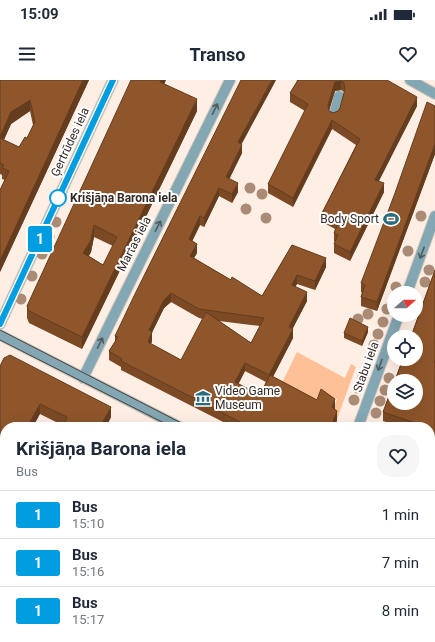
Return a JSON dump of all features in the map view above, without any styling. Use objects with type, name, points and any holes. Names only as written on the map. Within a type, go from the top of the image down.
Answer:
[{"type":"street","name":"Ģertrūdes iela","points":[[0,324],[113,80]]},
{"type":"street","name":"Martas iela","points":[[83,378],[230,80]]},
{"type":"street","points":[[411,80],[435,94]]},
{"type":"street","points":[[334,115],[339,96]]},
{"type":"street","points":[[410,286],[435,216]]},
{"type":"street","name":"Stabu iela","points":[[360,422],[396,322]]},
{"type":"street","points":[[0,335],[170,422]]},
{"type":"shaded area","points":[[297,352],[345,378],[351,364],[356,367],[337,419],[331,416],[337,399],[323,394],[317,409],[279,389]]},
{"type":"building","points":[[0,80],[83,80],[0,261],[0,190],[9,171],[2,168],[4,165],[0,163],[0,138],[19,147],[25,137],[27,138],[35,122],[30,100],[11,112],[0,137]]},
{"type":"building","points":[[131,80],[161,80],[160,82],[197,99],[82,337],[29,311],[27,306]],"holes":[[[94,225],[117,237],[103,265],[83,253],[91,240]]]},
{"type":"building","points":[[241,80],[272,80],[238,142],[242,145],[226,177],[238,183],[232,194],[219,188],[204,218],[200,216],[189,239],[197,244],[190,256],[231,280],[232,277],[262,296],[292,245],[326,258],[315,281],[297,275],[292,285],[307,292],[289,327],[293,329],[269,375],[245,363],[235,382],[260,395],[270,375],[317,400],[321,389],[335,399],[332,407],[337,411],[333,422],[240,422],[121,361],[122,359],[109,351],[118,337],[115,336]],"holes":[[[171,293],[199,309],[264,318],[251,343],[206,312],[181,360],[148,342],[152,332],[149,330],[164,300]]]},
{"type":"building","points":[[298,80],[387,80],[417,97],[375,180],[384,183],[350,252],[334,244],[338,235],[334,233],[339,222],[322,213],[360,139],[332,120],[293,198],[268,184],[308,104],[290,93]],"holes":[[[341,81],[344,83],[345,89],[340,108],[338,111],[333,113],[329,111],[328,105],[335,82]]]},
{"type":"building","points":[[427,102],[435,106],[435,144],[377,302],[361,297],[365,285],[361,283]]},
{"type":"building","points":[[435,270],[435,422],[412,422],[383,412],[387,401],[387,410],[423,410],[423,374],[398,374],[400,366],[423,366],[423,330],[414,330],[416,322],[423,322],[423,304]]},
{"type":"building","points":[[350,318],[368,327],[362,341],[344,333]]},
{"type":"building","points":[[10,355],[111,407],[103,422],[65,422],[67,417],[40,404],[30,422],[0,422],[0,366],[4,358]]},
{"type":"tram line","points":[[0,330],[179,422]]},
{"type":"tram line","points":[[0,340],[162,422]]},
{"type":"bus line","name":"1","points":[[0,324],[113,80]]},
{"type":"place","name":"Krišjāņa Barona iela","points":[[58,198]]},
{"type":"place","name":"Body Sport","points":[[391,219]]},
{"type":"place","name":"Video Game Museum","points":[[203,398]]}]
